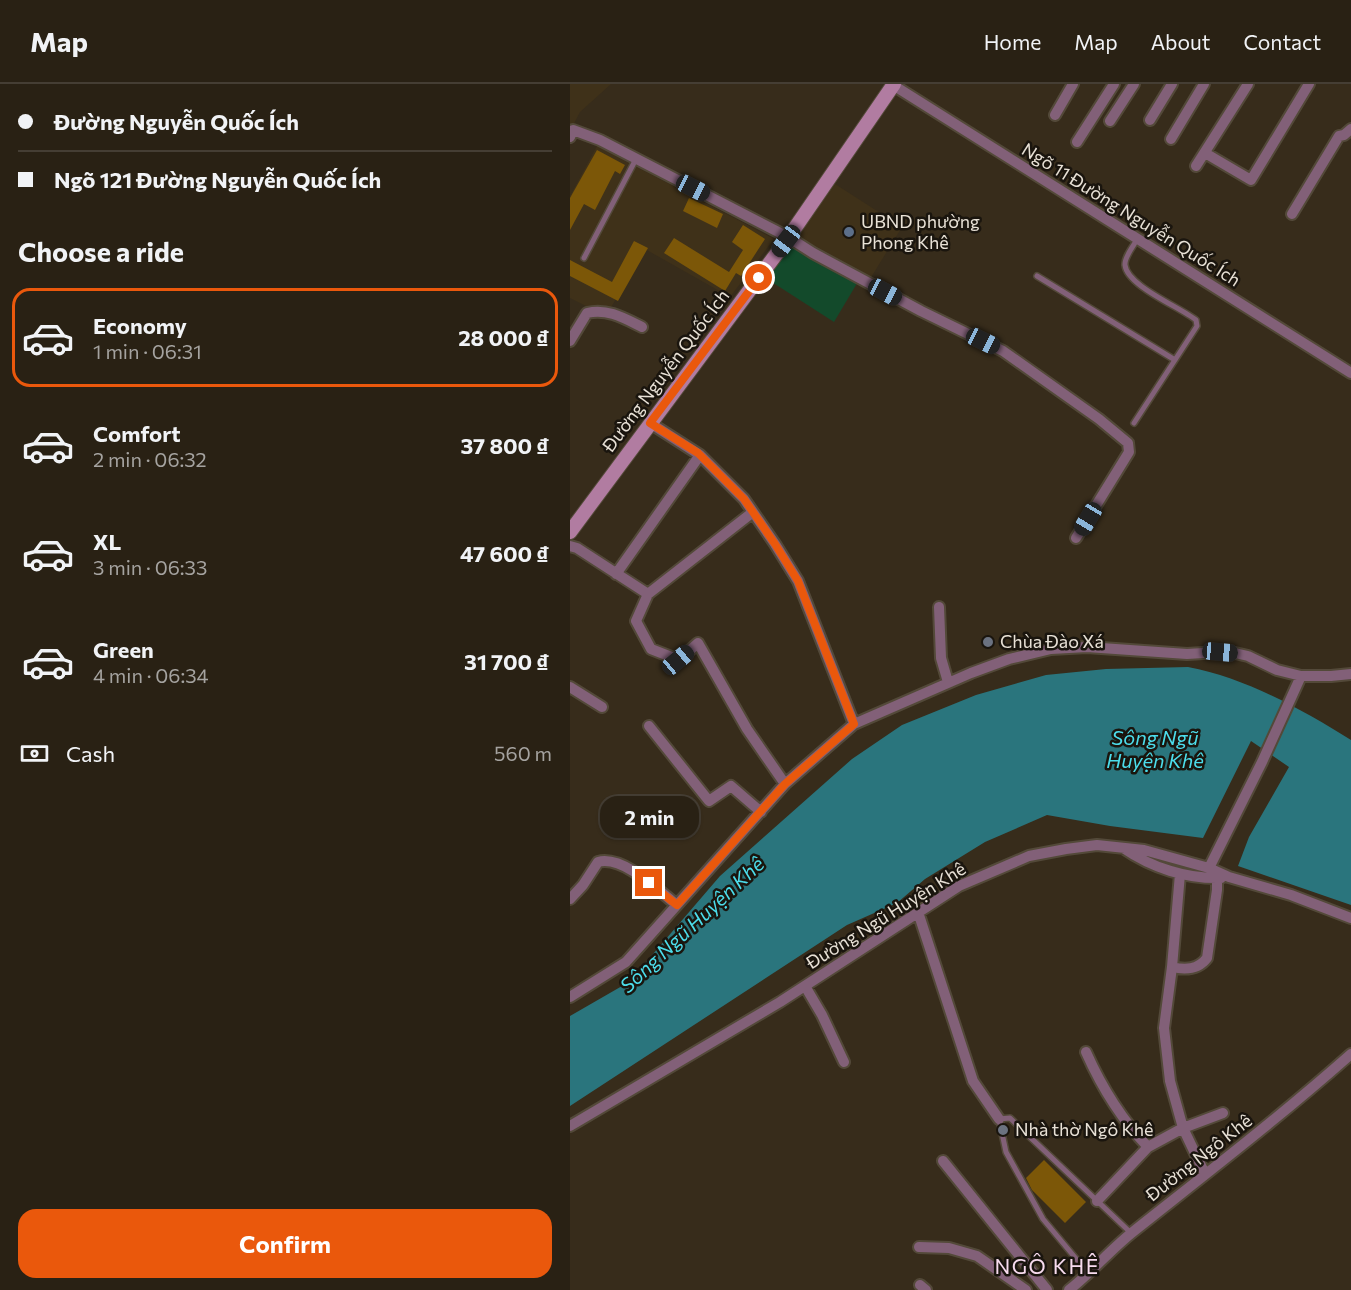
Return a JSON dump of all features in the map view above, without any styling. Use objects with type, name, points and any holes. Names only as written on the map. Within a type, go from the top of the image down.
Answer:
[{"type":"street","points":[[1055,115],[1073,84]]},
{"type":"street","points":[[1077,142],[1114,84]]},
{"type":"street","points":[[1110,121],[1134,84]]},
{"type":"street","points":[[1150,120],[1172,84]]},
{"type":"street","points":[[1171,139],[1204,84]]},
{"type":"street","points":[[1196,166],[1248,84]]},
{"type":"street","points":[[1205,153],[1251,180],[1310,84]]},
{"type":"street","name":"Đường Nguyễn Quốc Ích","points":[[570,532],[788,237],[893,85]]},
{"type":"street","name":"Ngõ 11 Đường Nguyễn Quốc Ích","points":[[893,85],[1351,373]]},
{"type":"street","points":[[570,137],[573,130],[600,140],[788,237],[911,306],[1004,351],[1090,412],[1128,443],[1130,452],[1076,538]]},
{"type":"street","points":[[1292,214],[1339,136],[1349,135]]},
{"type":"street","points":[[570,341],[587,313],[592,312],[600,311],[622,316],[642,327]]},
{"type":"street","points":[[650,423],[700,455],[744,499],[753,512],[798,581],[854,724]]},
{"type":"street","points":[[616,574],[700,455]]},
{"type":"street","points":[[753,512],[648,594],[636,621],[651,649],[678,660],[698,643],[747,729],[785,784]]},
{"type":"street","points":[[570,546],[577,548],[648,594]]},
{"type":"street","points":[[939,607],[941,658],[948,682]]},
{"type":"street","points":[[570,997],[626,962],[785,784],[854,724],[948,682],[1009,659],[1051,649],[1087,647],[1187,654],[1235,653],[1248,656],[1299,681],[1351,674]]},
{"type":"street","points":[[1209,867],[1263,762],[1299,681]]},
{"type":"street","points":[[570,687],[602,707]]},
{"type":"street","points":[[649,726],[709,801],[731,786],[761,812]]},
{"type":"street","name":"Đường Ngũ Huyện Khê","points":[[570,1126],[805,986],[959,886],[1029,856],[1097,845],[1144,850],[1209,867],[1229,877],[1291,895],[1351,918]]},
{"type":"street","points":[[1123,848],[1136,857],[1180,874],[1207,879],[1229,877]]},
{"type":"street","points":[[570,899],[583,885],[598,862],[611,861],[634,872],[677,905]]},
{"type":"street","points":[[1180,874],[1164,1028],[1170,1081],[1183,1128],[1205,1174]]},
{"type":"street","points":[[1172,967],[1193,969],[1203,964],[1207,958],[1217,878]]},
{"type":"street","points":[[918,912],[973,1081],[999,1119]]},
{"type":"street","points":[[805,986],[822,1015],[844,1062]]},
{"type":"street","points":[[1086,1052],[1110,1100],[1125,1122],[1148,1147]]},
{"type":"street","name":"Đường Ngô Khê","points":[[1069,1290],[1131,1233],[1298,1100],[1351,1054]]},
{"type":"street","points":[[1097,1201],[1148,1147],[1183,1128],[1223,1113]]},
{"type":"street","points":[[943,1161],[1047,1290]]},
{"type":"street","points":[[919,1247],[949,1248],[977,1256],[1026,1290]]},
{"type":"lane","points":[[584,258],[636,159]]},
{"type":"lane","points":[[1134,423],[1197,326],[1196,320],[1142,287],[1129,275],[1125,261],[1137,239]]},
{"type":"lane","points":[[1037,276],[1175,360]]},
{"type":"lane","points":[[1089,1274],[1044,1219],[1006,1152],[999,1119],[1010,1118],[1131,1233]]},
{"type":"shaded area","points":[[570,84],[611,84],[580,112],[570,131]]},
{"type":"shaded area","points":[[597,146],[774,239],[730,297],[645,249],[606,316],[570,298],[570,196]]},
{"type":"shaded area","name":"UBND phường Phong Khê","points":[[835,184],[902,227],[870,279],[796,237]]},
{"type":"green space","points":[[791,241],[859,280],[834,322],[764,277]]},
{"type":"water","name":"Sông Ngũ Huyện Khê","points":[[1188,667],[1252,687],[1293,706],[1351,740],[1351,905],[1238,866],[1249,837],[1289,767],[1251,741],[1203,838],[1047,815],[985,842],[925,879],[897,903],[847,925],[570,1106],[570,1016],[629,982],[720,876],[852,759],[902,725],[976,695],[1046,675],[1106,669]]},
{"type":"building","points":[[597,150],[625,165],[620,174],[615,171],[595,210],[584,204],[570,230],[570,198]]},
{"type":"building","points":[[689,198],[723,214],[717,228],[683,211]]},
{"type":"building","points":[[743,225],[765,239],[741,276],[736,273],[725,291],[664,253],[674,238],[729,272],[743,250],[732,242]]},
{"type":"building","points":[[634,241],[648,248],[618,301],[570,276],[570,260],[612,282]]},
{"type":"building","points":[[1044,1160],[1086,1202],[1065,1223],[1032,1190],[1026,1178]]},
{"type":"place","name":"UBND phường Phong Khê","points":[[849,232]]},
{"type":"place","name":"Chùa Đào Xá","points":[[988,642]]},
{"type":"place","name":"Nhà thờ Ngô Khê","points":[[1003,1130]]},
{"type":"district","name":"NGÔ KHÊ","points":[[1047,1267]]},
{"type":"route","points":[[649,883],[677,905],[785,784],[854,724],[798,581],[775,544],[744,499],[698,453],[650,423],[759,278]]}]
